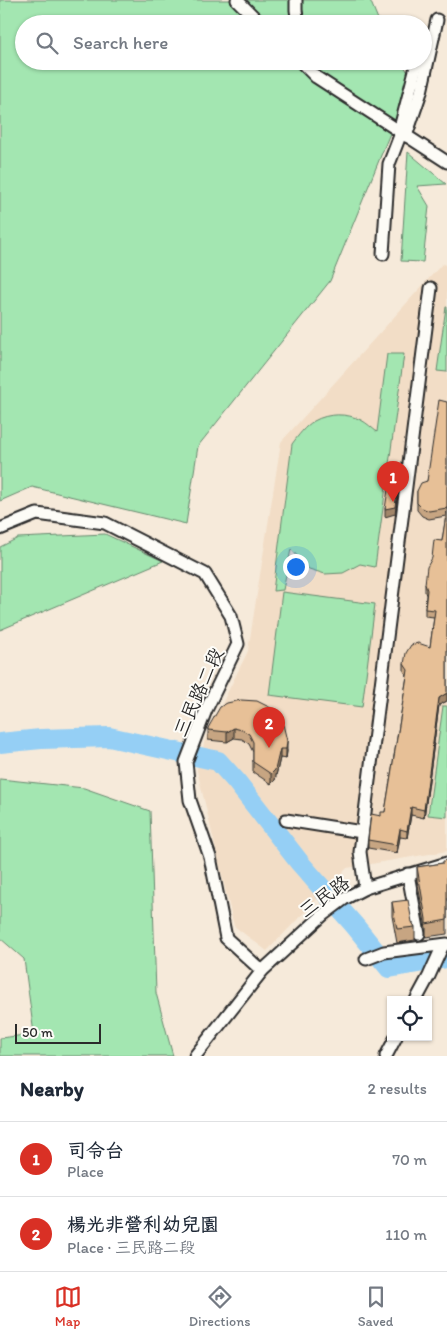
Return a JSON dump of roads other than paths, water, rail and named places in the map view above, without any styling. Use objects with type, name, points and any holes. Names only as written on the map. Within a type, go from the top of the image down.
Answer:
[{"type":"street","points":[[237,0],[253,15]]},
{"type":"street","points":[[296,0],[297,15]]},
{"type":"street","points":[[432,41],[437,20]]},
{"type":"street","points":[[309,70],[316,77],[447,162]]},
{"type":"street","points":[[402,134],[416,70]]},
{"type":"street","points":[[383,254],[389,164],[420,92],[425,70]]},
{"type":"street","points":[[365,888],[360,852],[362,832],[432,288]]},
{"type":"street","name":"三民路二段","points":[[0,529],[37,514],[105,523],[205,574],[231,616],[238,644],[204,714],[186,762],[190,800],[210,857],[226,938],[262,971]]},
{"type":"street","points":[[286,820],[362,832]]},
{"type":"street","name":"三民路","points":[[195,1056],[262,971],[324,914],[344,899],[365,888],[447,863]]},
{"type":"street","points":[[408,874],[419,934]]},
{"type":"street","points":[[366,959],[384,952],[445,945]]},
{"type":"street","points":[[418,996],[445,945]]},
{"type":"street","points":[[386,1056],[394,1041]]},
{"type":"waterway","points":[[0,743],[41,739],[109,737],[218,761],[300,863],[389,968],[447,958]]},
{"type":"place","name":"司令台","points":[[393,502]]},
{"type":"place","name":"楊光非營利幼兒園","points":[[269,748]]}]
